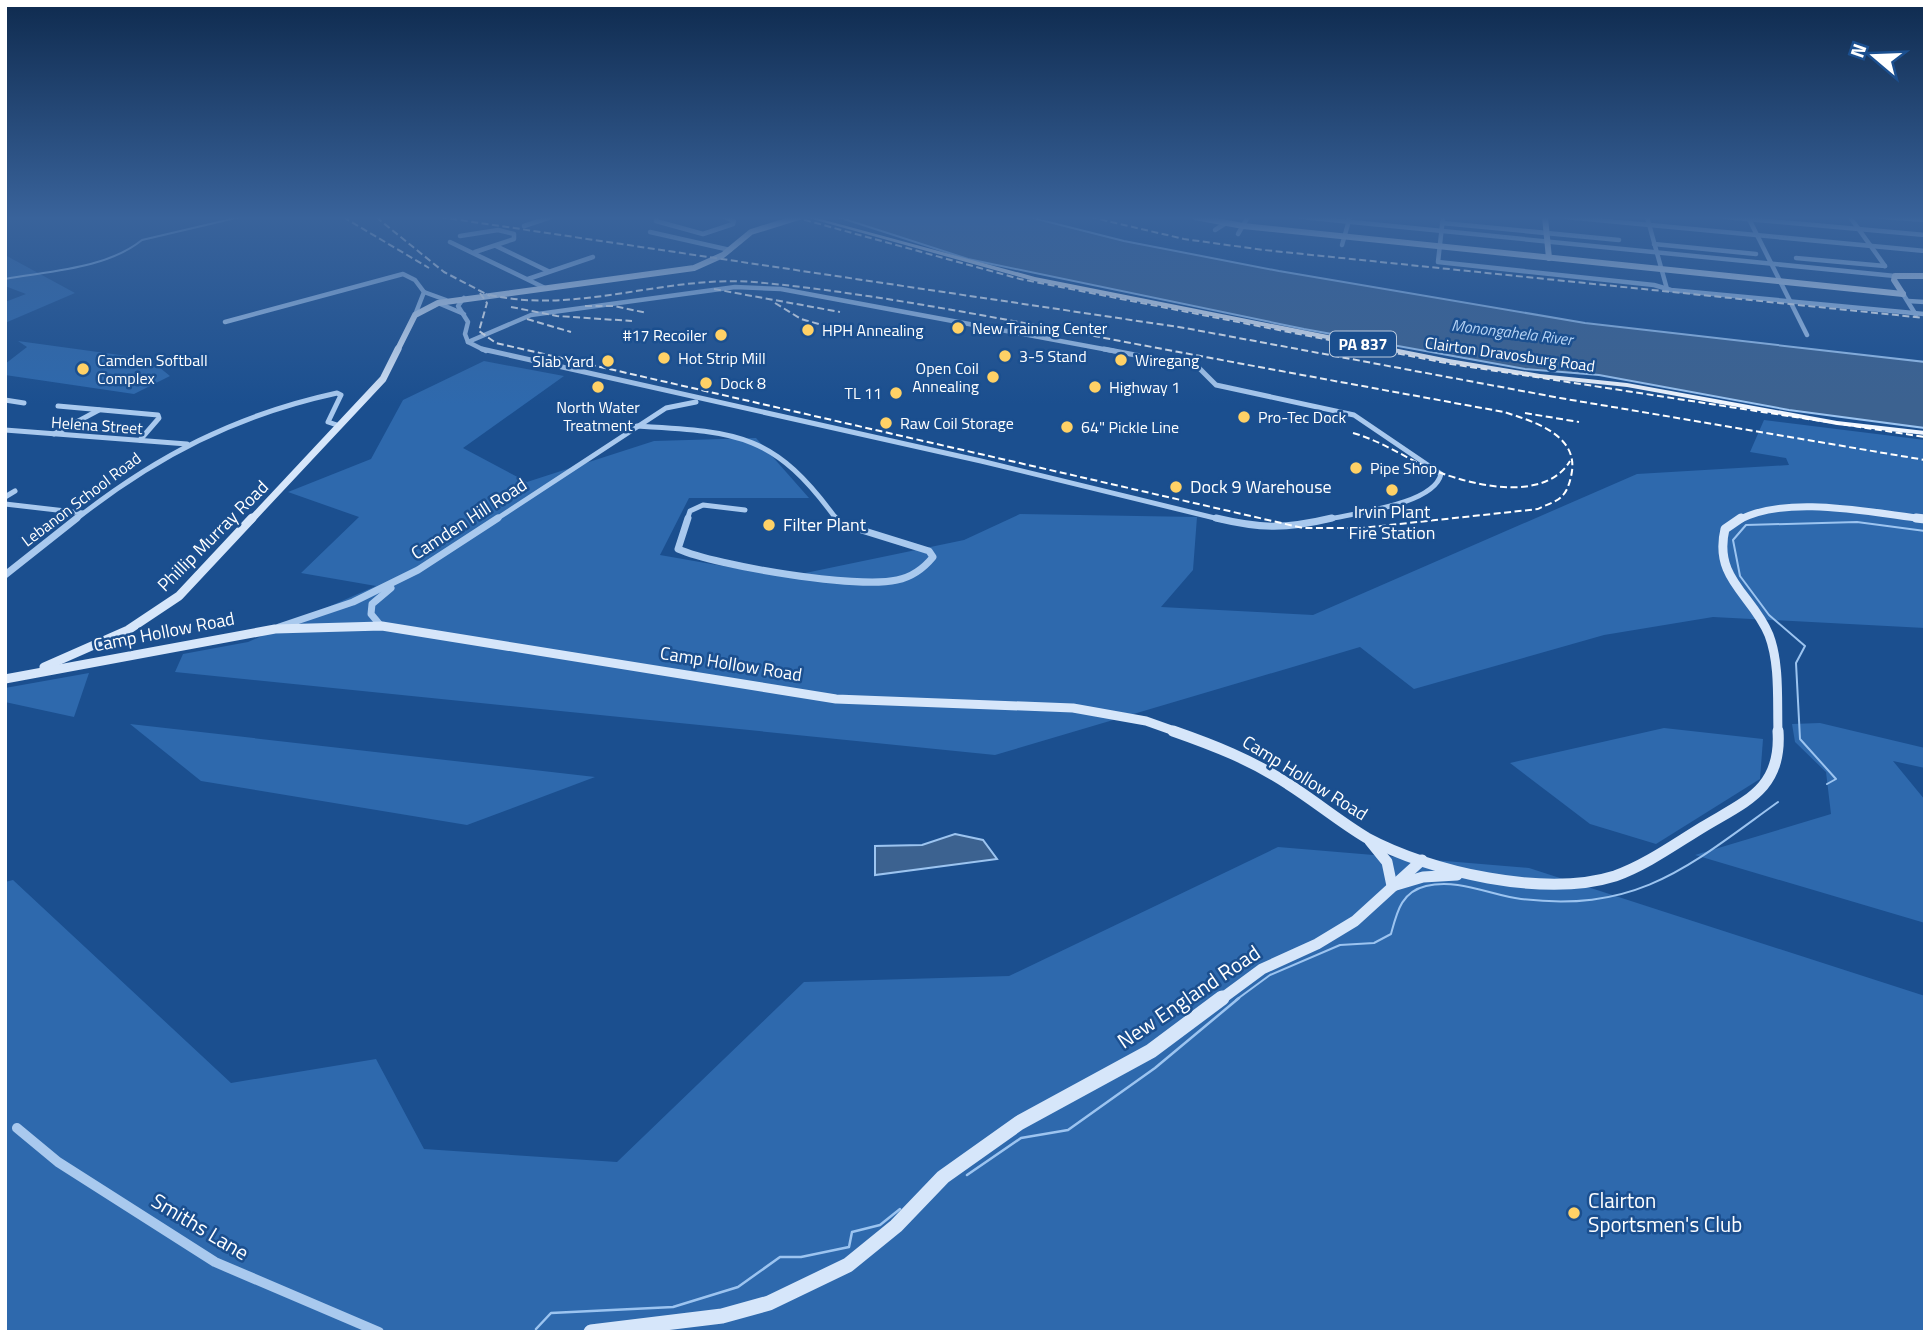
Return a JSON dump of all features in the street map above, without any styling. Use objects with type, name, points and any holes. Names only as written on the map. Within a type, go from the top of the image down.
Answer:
[{"type":"main road","points":[[340,426],[392,367],[415,315],[438,303],[464,297],[609,279]]},
{"type":"main road","name":"Clairton Dravosburg Road","points":[[1037,279],[1449,361],[1539,376],[1627,385],[1837,423],[1925,433]]},
{"type":"main road","points":[[1755,279],[1903,294]]},
{"type":"main road","points":[[1894,279],[1903,294]]},
{"type":"main road","name":"Phillip Murray Road","points":[[10,678],[93,648],[156,613],[178,596],[340,426]]},
{"type":"main road","points":[[1422,860],[1470,875],[1516,883],[1550,884],[1614,876],[1645,862],[1748,800],[1772,777],[1779,743],[1774,654],[1768,633],[1735,585],[1722,557],[1723,535],[1730,524],[1748,514],[1782,509],[1925,519]]},
{"type":"main road","name":"Camp Hollow Road","points":[[10,678],[275,629],[382,626],[836,699],[1073,708],[1146,721],[1190,735],[1261,767],[1368,838],[1422,860]]},
{"type":"main road","points":[[93,648],[93,655],[105,661]]},
{"type":"main road","points":[[1368,838],[1387,862],[1392,886],[1423,877],[1470,875]]},
{"type":"main road","name":"New England Road","points":[[591,1332],[722,1316],[769,1303],[848,1265],[877,1242],[943,1177],[1019,1123],[1151,1051],[1205,1013],[1241,982],[1356,921],[1422,860]]},
{"type":"street","points":[[225,322],[383,279]]},
{"type":"street","points":[[414,279],[424,292],[438,299],[450,300]]},
{"type":"street","points":[[528,279],[545,288]]},
{"type":"street","points":[[1589,279],[1666,290],[1924,314]]},
{"type":"street","points":[[1663,279],[1666,290]]},
{"type":"street","points":[[1781,282],[1807,335]]},
{"type":"street","points":[[735,287],[781,289],[1198,367],[1216,385],[1354,415],[1441,474],[1435,490],[1421,496],[1290,528],[1257,528],[981,461],[485,351],[468,342],[539,314],[735,287]]},
{"type":"street","points":[[415,315],[424,292]]},
{"type":"street","points":[[1903,294],[1917,315]]},
{"type":"street","points":[[464,297],[458,303],[464,315],[468,342]]},
{"type":"street","points":[[1908,301],[1925,302]]},
{"type":"street","points":[[438,303],[464,315]]},
{"type":"street","points":[[664,392],[668,400],[666,408],[704,401]]},
{"type":"street","name":"Lebanon School Road","points":[[5,575],[137,472],[188,444],[252,418],[337,393],[341,395],[328,422],[340,426]]},
{"type":"street","points":[[5,400],[24,402]]},
{"type":"street","points":[[58,406],[158,415],[159,418],[140,440]]},
{"type":"street","name":"Camden Hill Road","points":[[275,629],[353,602],[418,570],[666,408]]},
{"type":"street","points":[[53,434],[100,409]]},
{"type":"street","points":[[637,426],[710,430],[756,443],[773,451],[800,473],[830,507],[839,523],[929,551],[933,557],[923,569],[895,581],[860,580],[728,565],[685,554],[678,549],[690,511],[703,505],[745,510]]},
{"type":"street","name":"Helena Street","points":[[5,433],[13,431],[188,444]]},
{"type":"street","points":[[5,497],[15,491]]},
{"type":"street","points":[[5,504],[83,513]]},
{"type":"street","points":[[382,626],[371,614],[372,604],[418,570]]},
{"type":"street","name":"Smiths Lane","points":[[17,1128],[58,1162],[215,1262],[379,1332]]},
{"type":"shaded area","points":[[5,279],[50,279],[75,293],[5,323],[5,302],[26,294],[5,286]]},
{"type":"shaded area","name":"Camden Softball Complex","points":[[18,341],[149,359],[170,376],[134,394],[5,375],[5,364],[27,347]]},
{"type":"shaded area","points":[[484,361],[564,376],[463,448],[527,482],[654,441],[756,438],[809,498],[689,498],[660,555],[786,577],[964,540],[1020,514],[1197,517],[1193,570],[1161,607],[1313,615],[1637,474],[1789,465],[1786,458],[1750,452],[1764,420],[1925,440],[1925,628],[1713,617],[1604,635],[1414,689],[1360,647],[995,755],[175,672],[183,654],[248,642],[376,586],[301,573],[359,517],[288,492],[371,459],[403,400]]},
{"type":"shaded area","points":[[89,673],[74,717],[5,702],[5,688]]},
{"type":"shaded area","points":[[1820,723],[1925,748],[1925,768],[1893,761],[1925,800],[1925,923],[1695,855],[1831,814],[1826,772],[1795,742],[1792,724]]},
{"type":"shaded area","points":[[130,724],[595,777],[467,825],[201,781]]},
{"type":"shaded area","points":[[1664,728],[1763,739],[1760,779],[1656,844],[1590,824],[1510,763]]},
{"type":"shaded area","points":[[1278,847],[1529,868],[1925,996],[1925,1332],[5,1332],[5,882],[13,880],[231,1083],[376,1059],[424,1149],[617,1162],[804,982],[1009,976]]},
{"type":"water","name":"Monongahela River","points":[[1066,279],[1328,279],[1585,323],[1925,362],[1925,428],[1789,410],[1599,375],[1525,369],[1304,329]]},
{"type":"water","points":[[955,834],[983,840],[997,859],[875,875],[875,846],[922,845]]},
{"type":"waterway","points":[[1827,784],[1836,779],[1800,739],[1796,663],[1805,646],[1769,615],[1740,576],[1733,540],[1746,525],[1857,522],[1925,531]]},
{"type":"waterway","points":[[1236,1000],[1270,975],[1340,945],[1374,943],[1391,934],[1401,904],[1411,893],[1426,886],[1450,884],[1521,899],[1598,899],[1631,891],[1689,865],[1778,802]]},
{"type":"waterway","points":[[967,1175],[1021,1138],[1068,1130],[1155,1068],[1239,998]]},
{"type":"waterway","points":[[536,1329],[551,1313],[673,1307],[738,1287],[780,1257],[801,1257],[849,1247],[852,1232],[880,1225],[900,1209]]},
{"type":"railway","points":[[458,279],[486,294]]},
{"type":"railway","points":[[859,279],[1185,328],[1560,398],[1925,460]]},
{"type":"railway","points":[[1022,279],[1451,364],[1925,437]]},
{"type":"railway","points":[[1550,279],[1925,318]]},
{"type":"railway","points":[[480,293],[487,303],[479,331],[496,343],[1303,528],[1362,528],[1538,509],[1562,496],[1568,488],[1572,474],[1572,458],[1560,438],[1539,425],[1504,412],[916,304],[835,291],[720,281],[552,300],[519,300],[486,294]]},
{"type":"railway","points":[[714,289],[840,312]]},
{"type":"railway","points":[[486,294],[490,296]]},
{"type":"railway","points":[[775,303],[801,319],[822,325]]},
{"type":"railway","points":[[585,306],[614,306],[647,313]]},
{"type":"railway","points":[[511,307],[557,316],[632,321]]},
{"type":"railway","points":[[527,319],[571,332]]},
{"type":"railway","points":[[1525,413],[1579,422]]},
{"type":"railway","points":[[1353,433],[1441,473],[1492,486],[1529,486],[1545,482],[1559,474],[1570,461]]},
{"type":"place","name":"New Training Center","points":[[958,328]]},
{"type":"place","name":"HPH Annealing","points":[[808,330]]},
{"type":"place","name":"#17 Recoiler","points":[[721,335]]},
{"type":"place","name":"3-5 Stand","points":[[1005,356]]},
{"type":"place","name":"Hot Strip Mill","points":[[664,358]]},
{"type":"place","name":"Wiregang","points":[[1121,360]]},
{"type":"place","name":"Slab Yard","points":[[608,361]]},
{"type":"place","name":"Camden Softball Complex","points":[[83,369]]},
{"type":"place","name":"Open Coil Annealing","points":[[993,377]]},
{"type":"place","name":"Dock 8","points":[[706,383]]},
{"type":"place","name":"North Water Treatment","points":[[598,387]]},
{"type":"place","name":"Highway 1","points":[[1095,387]]},
{"type":"place","name":"TL 11","points":[[896,393]]},
{"type":"place","name":"Pro-Tec Dock","points":[[1244,417]]},
{"type":"place","name":"Raw Coil Storage","points":[[886,423]]},
{"type":"place","name":"64\" Pickle Line","points":[[1067,427]]},
{"type":"place","name":"Pipe Shop","points":[[1356,468]]},
{"type":"place","name":"Dock 9 Warehouse","points":[[1176,487]]},
{"type":"place","name":"Irvin Plant Fire Station","points":[[1392,490]]},
{"type":"place","name":"Filter Plant","points":[[769,525]]},
{"type":"place","name":"Clairton Sportsmen's Club","points":[[1574,1213]]}]
